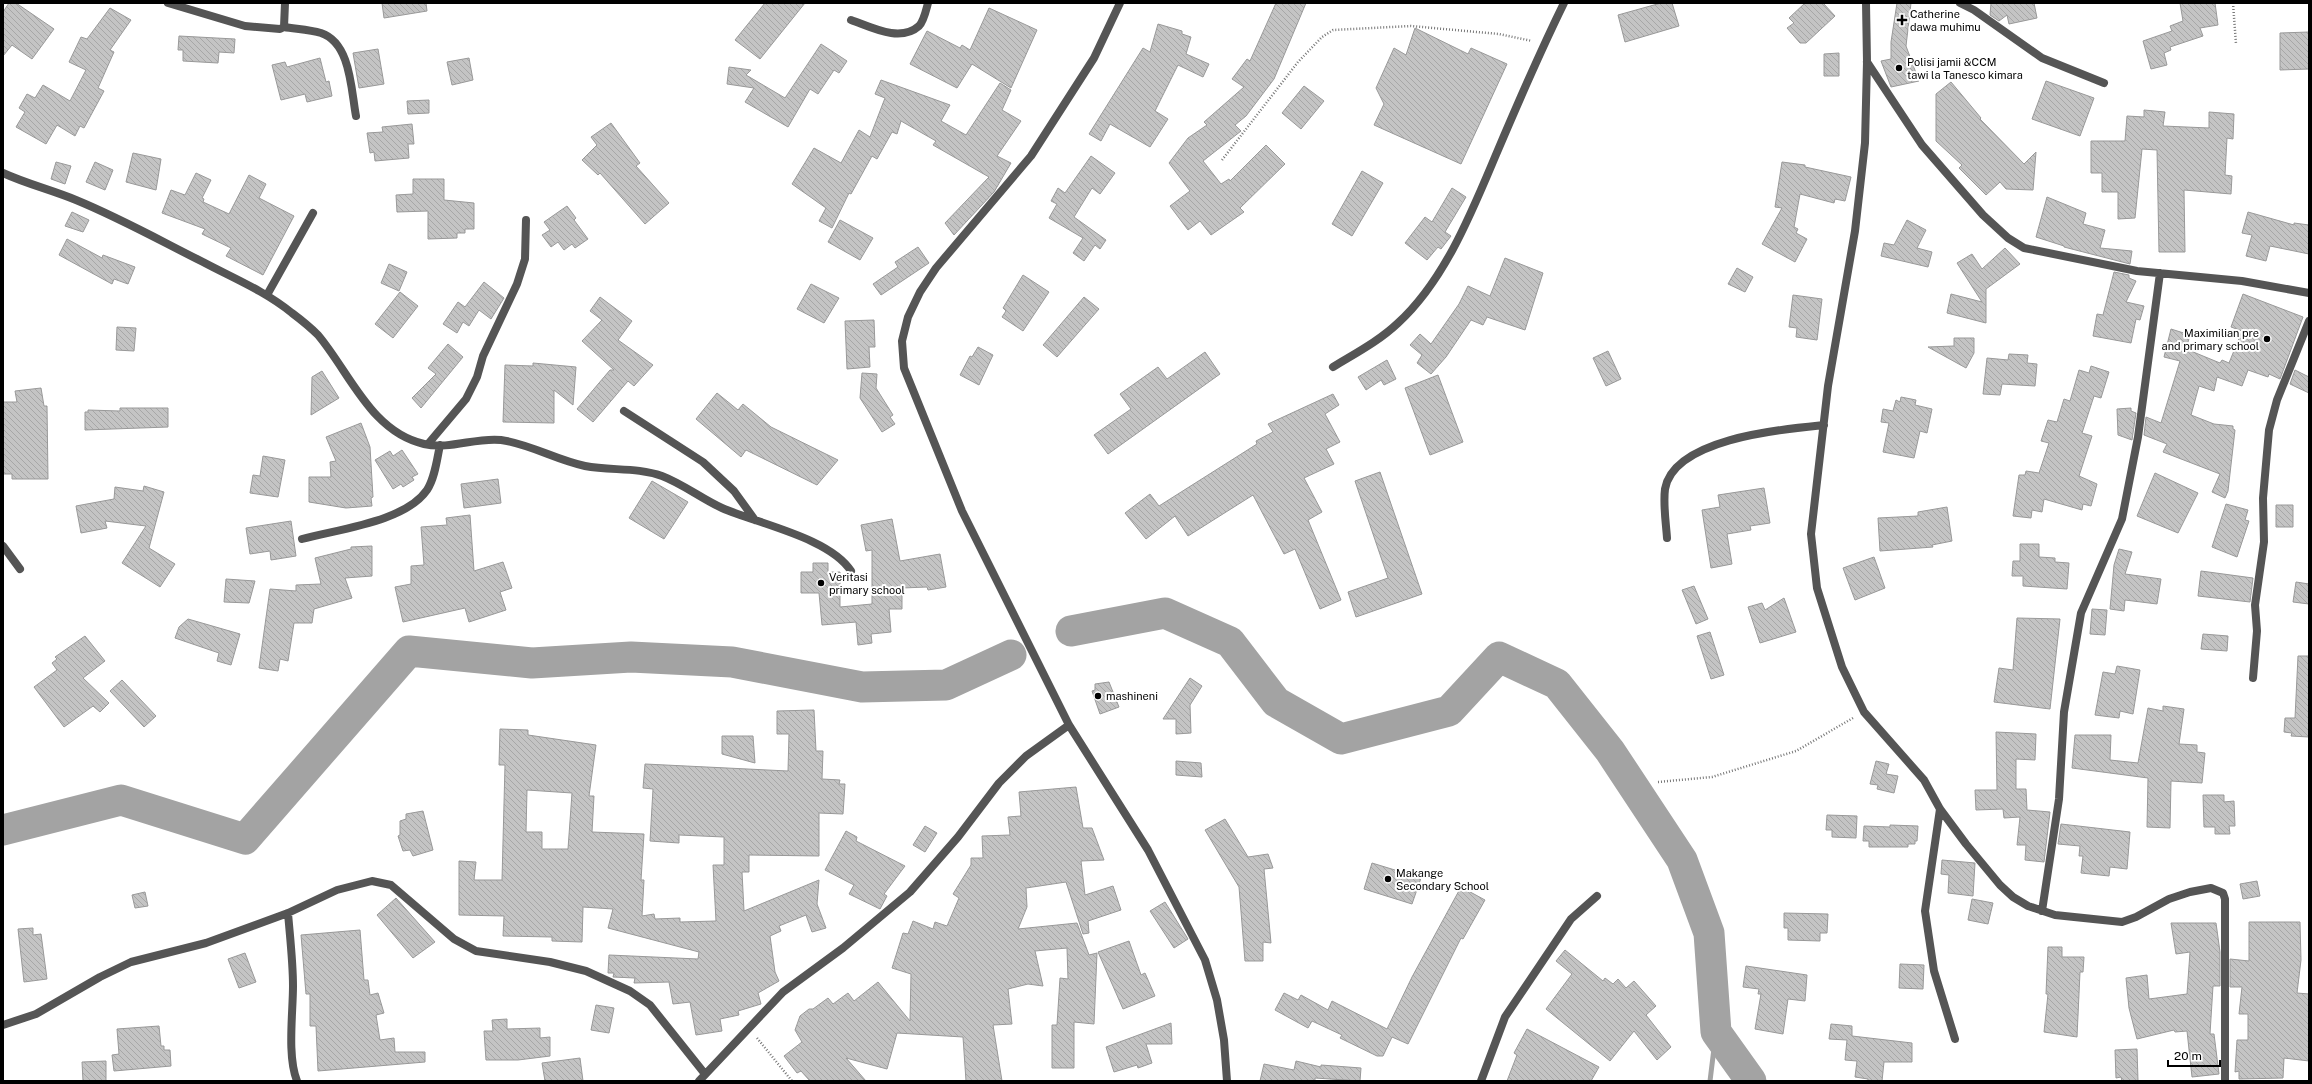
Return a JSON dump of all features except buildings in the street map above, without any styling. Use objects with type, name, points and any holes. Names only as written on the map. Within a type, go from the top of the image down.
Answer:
[{"type":"street","points":[[168,3],[245,26],[280,29],[284,27],[322,33],[333,40],[345,56],[356,116]]},
{"type":"street","points":[[284,27],[285,3]]},
{"type":"street","points":[[851,20],[889,34],[908,32],[920,25],[928,3]]},
{"type":"street","points":[[1120,3],[1094,58],[1031,156],[936,268],[924,286],[908,317],[902,341],[904,368],[962,511],[1069,725],[1148,850],[1205,960],[1217,1000],[1224,1040],[1227,1081]]},
{"type":"street","points":[[1333,367],[1380,339],[1399,322],[1435,277],[1464,230],[1544,44],[1564,3]]},
{"type":"street","points":[[1866,3],[1867,62],[1865,144],[1858,207],[1828,386],[1811,534],[1813,561],[1818,588],[1842,667],[1864,712],[1924,780],[1940,809],[1966,844],[2000,885],[2013,897],[2042,911],[2055,915],[2122,922],[2136,917],[2169,899],[2190,892],[2211,888],[2223,893],[2225,899],[2225,1081]]},
{"type":"street","points":[[1960,3],[1974,10],[2042,58],[2104,83]]},
{"type":"street","points":[[1867,62],[1922,145],[1961,190],[2008,238],[2024,248],[2130,269],[2242,281],[2309,293]]},
{"type":"street","points":[[3,173],[28,184],[73,198],[118,218],[267,295],[317,334],[377,417],[399,435],[428,444],[440,445],[485,440],[501,440],[523,445],[554,458],[587,467],[641,470],[663,476],[721,508],[824,546],[844,560],[851,571]]},
{"type":"street","points":[[267,295],[313,213]]},
{"type":"street","points":[[428,444],[466,399],[477,377],[483,356],[517,284],[525,259],[526,220]]},
{"type":"street","points":[[2042,911],[2059,799],[2064,712],[2081,613],[2122,519],[2138,437],[2160,273]]},
{"type":"street","points":[[2253,678],[2257,631],[2255,605],[2264,542],[2263,498],[2268,430],[2278,400],[2309,321]]},
{"type":"street","points":[[624,411],[703,462],[734,491],[756,521]]},
{"type":"street","points":[[1667,538],[1665,488],[1673,474],[1687,460],[1720,443],[1758,432],[1824,425]]},
{"type":"street","points":[[302,539],[371,522],[400,511],[416,501],[427,489],[440,445]]},
{"type":"street","points":[[3,546],[20,569]]},
{"type":"street","points":[[699,1081],[748,1027],[783,992],[843,948],[910,892],[958,837],[1000,783],[1026,756],[1069,725]]},
{"type":"street","points":[[1940,809],[1925,910],[1934,971],[1955,1039]]},
{"type":"street","points":[[3,1025],[36,1014],[100,976],[131,962],[206,943],[288,913],[344,888],[372,881],[391,885],[454,939],[476,951],[550,962],[586,971],[630,991],[650,1005],[705,1074]]},
{"type":"street","points":[[1481,1081],[1505,1017],[1571,919],[1597,896]]},
{"type":"street","points":[[288,913],[293,985],[293,1057],[294,1074],[297,1081]]},
{"type":"path","points":[[2233,3],[2236,44]]},
{"type":"path","points":[[1222,160],[1298,62],[1322,37],[1333,30],[1411,26],[1499,34],[1544,44]]},
{"type":"path","points":[[1658,782],[1712,777],[1796,751],[1864,712]]},
{"type":"path","points":[[748,1027],[792,1081]]},
{"type":"waterway","points":[[1071,631],[1165,613],[1230,642],[1276,702],[1341,739],[1449,711],[1499,657],[1557,684],[1610,751],[1682,860],[1709,933],[1716,1032],[1751,1081]]},
{"type":"waterway","points":[[3,830],[121,800],[245,839],[409,651],[532,663],[631,657],[732,662],[862,687],[946,685],[1011,655]]},
{"type":"waterway","points":[[1710,1081],[1716,1032]]},
{"type":"place","name":"Catherine dawa muhimu","points":[[1902,20]]},
{"type":"place","name":"Polisi jamii &CCM tawi la Tanesco kimara","points":[[1899,68]]},
{"type":"place","name":"Maximilian pre and primary school","points":[[2267,339]]},
{"type":"place","name":"Veritasi primary school","points":[[821,583]]},
{"type":"place","name":"mashineni","points":[[1098,696]]},
{"type":"place","name":"Makange Secondary School","points":[[1388,879]]}]
